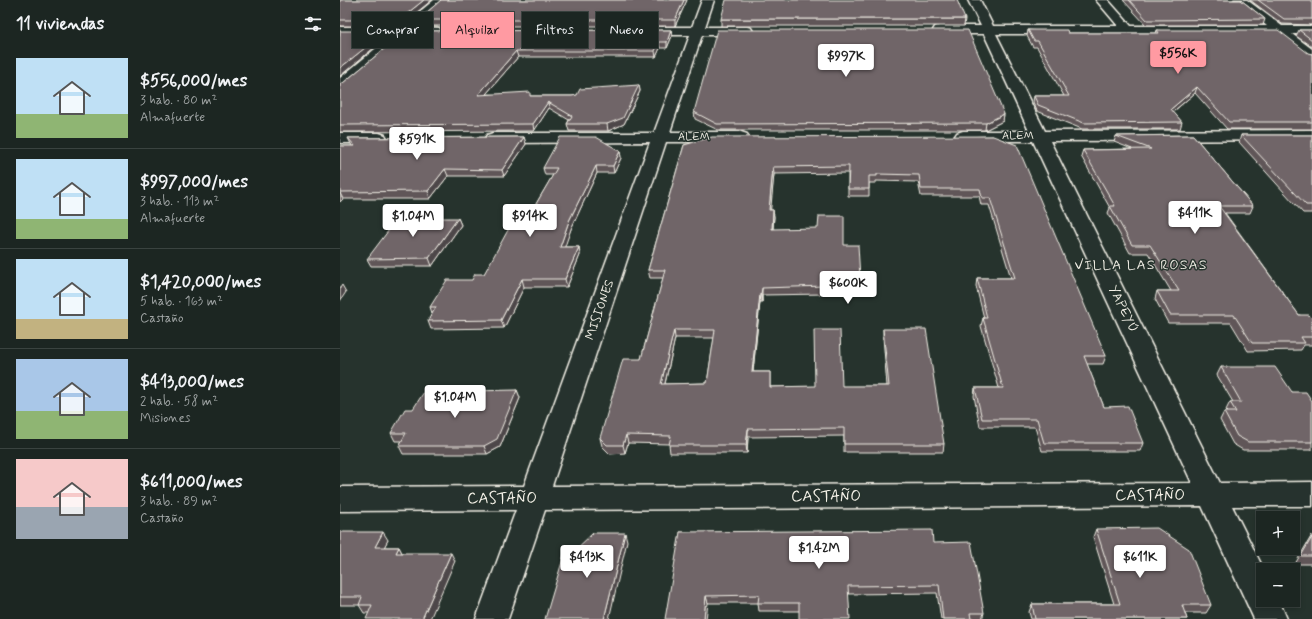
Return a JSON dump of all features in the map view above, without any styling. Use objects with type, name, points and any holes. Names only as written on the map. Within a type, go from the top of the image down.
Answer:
[{"type":"street","points":[[427,12],[441,0]]},
{"type":"street","name":"MISIONES","points":[[492,619],[708,0]]},
{"type":"street","name":"YAPEYÚ","points":[[974,0],[1271,619]]},
{"type":"street","points":[[1102,0],[1128,30]]},
{"type":"street","points":[[1240,0],[1312,55]]},
{"type":"street","points":[[926,30],[1312,30]]},
{"type":"street","points":[[340,31],[352,31]]},
{"type":"street","points":[[658,31],[760,31]]},
{"type":"street","points":[[340,85],[384,48]]},
{"type":"street","name":"ALEM","points":[[945,136],[1312,135]]},
{"type":"street","name":"ALEM","points":[[476,138],[755,137]]},
{"type":"street","points":[[340,138],[396,138]]},
{"type":"street","name":"CASTAÑO","points":[[340,499],[1312,494]]},
{"type":"building","points":[[340,0],[424,0],[409,12],[352,12],[352,20],[340,20]]},
{"type":"building","points":[[441,0],[684,0],[675,20],[658,20],[658,12],[596,12],[596,20],[588,20],[588,12],[522,12],[522,20],[514,20],[514,12],[441,12],[441,20],[433,20],[433,12],[427,12]]},
{"type":"building","points":[[726,0],[957,0],[965,19],[721,19]]},
{"type":"building","points":[[1129,0],[1241,0],[1265,19],[1147,20]]},
{"type":"building","points":[[1258,0],[1312,0],[1312,19],[1284,19]]},
{"type":"building","points":[[588,30],[596,30],[596,48],[656,48],[655,51],[516,51],[478,95],[530,92],[530,96],[572,96],[577,95],[580,89],[639,85],[623,118],[607,124],[567,124],[572,116],[548,102],[533,124],[340,125],[340,84],[385,48],[433,48],[433,31],[441,31],[441,48],[514,48],[514,31],[522,31],[522,48],[588,48]]},
{"type":"building","points":[[658,30],[671,30],[667,42],[659,42],[658,44]]},
{"type":"building","points":[[717,30],[968,30],[1004,114],[986,123],[717,124],[694,112]]},
{"type":"building","points":[[1028,30],[1067,30],[1068,33],[1159,33],[1157,30],[1278,30],[1308,53],[1312,54],[1312,122],[1229,122],[1197,87],[1171,109],[1182,122],[1084,123],[1038,105],[1034,96],[1069,96],[1038,41],[1034,41]]},
{"type":"building","points":[[1299,30],[1312,30],[1312,40]]},
{"type":"building","points":[[340,31],[352,31],[352,48],[365,48],[340,68]]},
{"type":"building","points":[[1193,135],[1253,206],[1219,206],[1299,315],[1309,315],[1312,318],[1312,337],[1301,337],[1305,343],[1252,343],[1234,315],[1170,315],[1157,291],[1179,291],[1150,245],[1132,245],[1110,206],[1115,206],[1083,150],[1151,149],[1116,136]]},
{"type":"building","points":[[1241,135],[1312,135],[1312,205],[1306,205]]},
{"type":"building","points":[[993,136],[1017,145],[1106,356],[1084,356],[1104,407],[1128,406],[1143,443],[1044,443],[1037,419],[982,419],[975,388],[1003,388],[983,318],[987,318],[977,278],[1015,278],[990,198],[982,198],[980,189],[921,189],[919,175],[877,174],[877,176],[869,176],[869,189],[848,189],[849,166],[773,167],[769,210],[773,210],[772,229],[818,228],[819,216],[844,216],[844,245],[858,245],[860,278],[825,278],[825,286],[762,288],[760,294],[752,372],[770,372],[770,387],[815,386],[814,330],[840,330],[842,386],[889,386],[883,329],[926,329],[944,444],[844,444],[844,428],[748,429],[746,445],[669,445],[671,436],[626,435],[623,445],[607,445],[600,438],[623,359],[641,359],[665,270],[648,270],[684,145],[712,137]],"holes":[[[674,330],[715,330],[707,383],[661,384]]]},
{"type":"building","points":[[524,137],[502,170],[445,169],[428,191],[340,192],[340,146],[355,146],[348,138]]},
{"type":"building","points":[[560,137],[596,137],[620,151],[613,166],[596,166],[569,221],[560,247],[579,247],[565,279],[522,279],[501,320],[428,321],[436,307],[430,307],[447,280],[472,280],[475,274],[484,274],[513,221],[526,221],[557,168],[543,168]]},
{"type":"building","points":[[398,218],[458,218],[429,258],[367,259]]},
{"type":"building","points":[[1221,367],[1275,367],[1292,392],[1306,392],[1312,401],[1312,442],[1248,442],[1237,436],[1224,412],[1236,412],[1230,402],[1241,402]]},
{"type":"building","points":[[517,390],[497,439],[484,446],[399,446],[406,433],[391,433],[405,409],[413,409],[424,392]]},
{"type":"building","points":[[1157,528],[1189,549],[1211,605],[1182,605],[1187,619],[1035,619],[1032,604],[1120,604],[1096,529]]},
{"type":"building","points":[[932,530],[933,543],[971,542],[984,613],[970,613],[971,619],[943,619],[939,585],[848,586],[850,619],[799,619],[799,603],[758,603],[759,595],[706,596],[704,619],[665,619],[680,532]]},
{"type":"building","points":[[340,532],[383,532],[375,547],[399,547],[396,553],[451,553],[422,619],[366,619],[372,605],[359,605],[362,597],[340,597]]},
{"type":"building","points":[[593,533],[625,533],[604,619],[545,619],[564,555],[570,555]]},
{"type":"building","points":[[1312,537],[1312,556],[1301,556]]},
{"type":"district","name":"VILLA LAS ROSAS","points":[[1141,265]]}]
